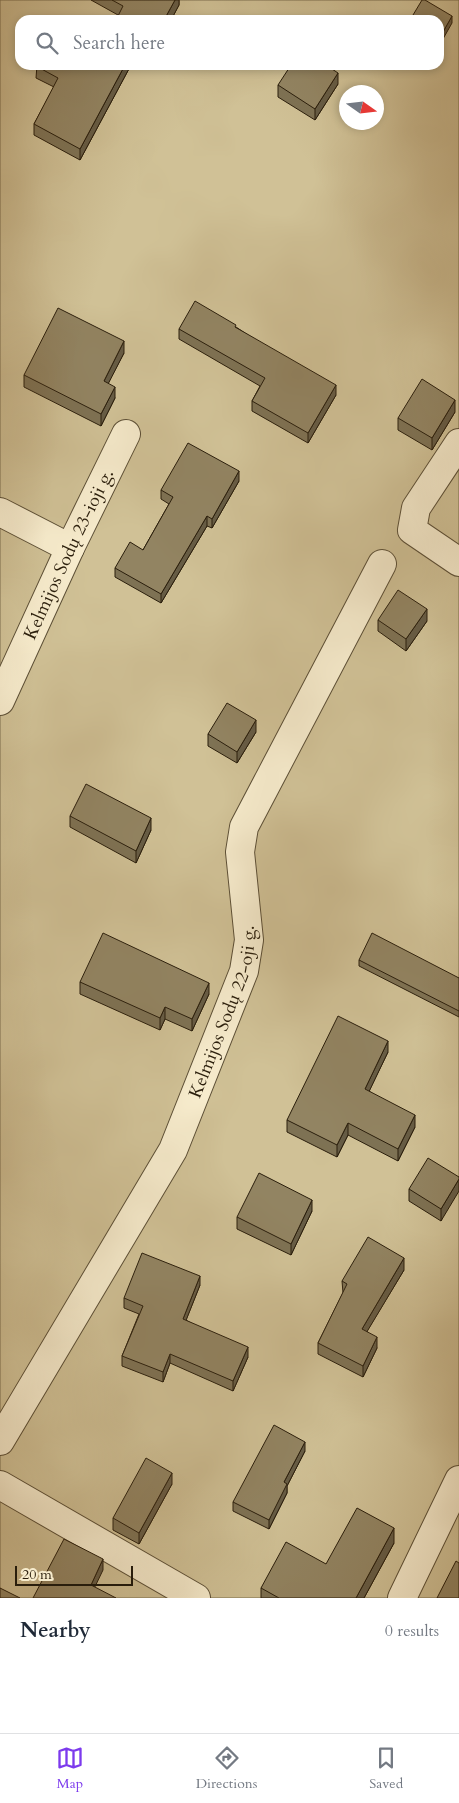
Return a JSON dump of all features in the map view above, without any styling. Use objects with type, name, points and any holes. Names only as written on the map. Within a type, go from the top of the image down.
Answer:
[{"type":"street","name":"Kelmijos Sodų 23-ioji g.","points":[[0,701],[70,548],[126,434]]},
{"type":"street","points":[[459,443],[416,508],[412,530],[459,562]]},
{"type":"street","points":[[0,512],[70,548]]},
{"type":"street","name":"Kelmijos Sodų 22-oji g.","points":[[0,1441],[173,1150],[244,971],[249,940],[240,852],[244,827],[382,564]]},
{"type":"street","points":[[402,1598],[459,1480]]},
{"type":"street","points":[[0,1485],[196,1598]]},
{"type":"shaded area","points":[[0,0],[459,0],[459,1598],[0,1598]]},
{"type":"building","points":[[112,0],[175,0],[167,15],[118,15],[123,6]]},
{"type":"building","points":[[422,0],[425,0],[452,16],[444,30],[444,15],[413,15]]},
{"type":"building","points":[[43,70],[122,70],[80,149],[34,124],[58,78]]},
{"type":"building","points":[[288,70],[334,70],[338,73],[315,109],[278,85]]},
{"type":"building","points":[[195,301],[236,325],[235,327],[336,385],[308,433],[252,401],[265,378],[179,329]]},
{"type":"building","points":[[58,308],[124,341],[104,381],[115,387],[101,414],[24,375]]},
{"type":"building","points":[[422,379],[455,400],[432,438],[398,418]]},
{"type":"building","points":[[188,443],[239,471],[212,519],[207,516],[161,594],[115,568],[130,542],[143,550],[173,497],[161,490]]},
{"type":"building","points":[[398,590],[427,609],[406,639],[378,620]]},
{"type":"building","points":[[227,703],[256,720],[237,752],[208,734]]},
{"type":"building","points":[[86,784],[151,818],[136,851],[70,816]]},
{"type":"building","points":[[103,933],[209,983],[192,1019],[165,1007],[160,1018],[80,982]]},
{"type":"building","points":[[372,933],[459,978],[459,1011],[359,960]]},
{"type":"building","points":[[338,1016],[388,1041],[365,1089],[415,1115],[398,1149],[348,1123],[337,1145],[287,1120]]},
{"type":"building","points":[[428,1158],[459,1177],[441,1209],[409,1189]]},
{"type":"building","points":[[259,1173],[312,1200],[291,1244],[237,1217]]},
{"type":"building","points":[[368,1237],[404,1258],[362,1329],[377,1337],[363,1366],[318,1343],[347,1284],[342,1281]]},
{"type":"building","points":[[142,1253],[200,1276],[183,1319],[248,1347],[233,1381],[170,1354],[163,1372],[122,1356],[143,1306],[124,1298]]},
{"type":"building","points":[[274,1425],[305,1442],[284,1482],[287,1484],[269,1520],[233,1502]]},
{"type":"building","points":[[146,1458],[172,1473],[139,1533],[113,1518]]},
{"type":"building","points":[[357,1508],[394,1528],[356,1598],[279,1598],[261,1588],[286,1542],[326,1564]]},
{"type":"building","points":[[64,1539],[103,1559],[91,1585],[116,1598],[33,1598]]},
{"type":"building","points":[[456,1561],[459,1563],[459,1598],[437,1598]]},
{"type":"building","points":[[0,1588],[20,1598],[0,1598]]}]
